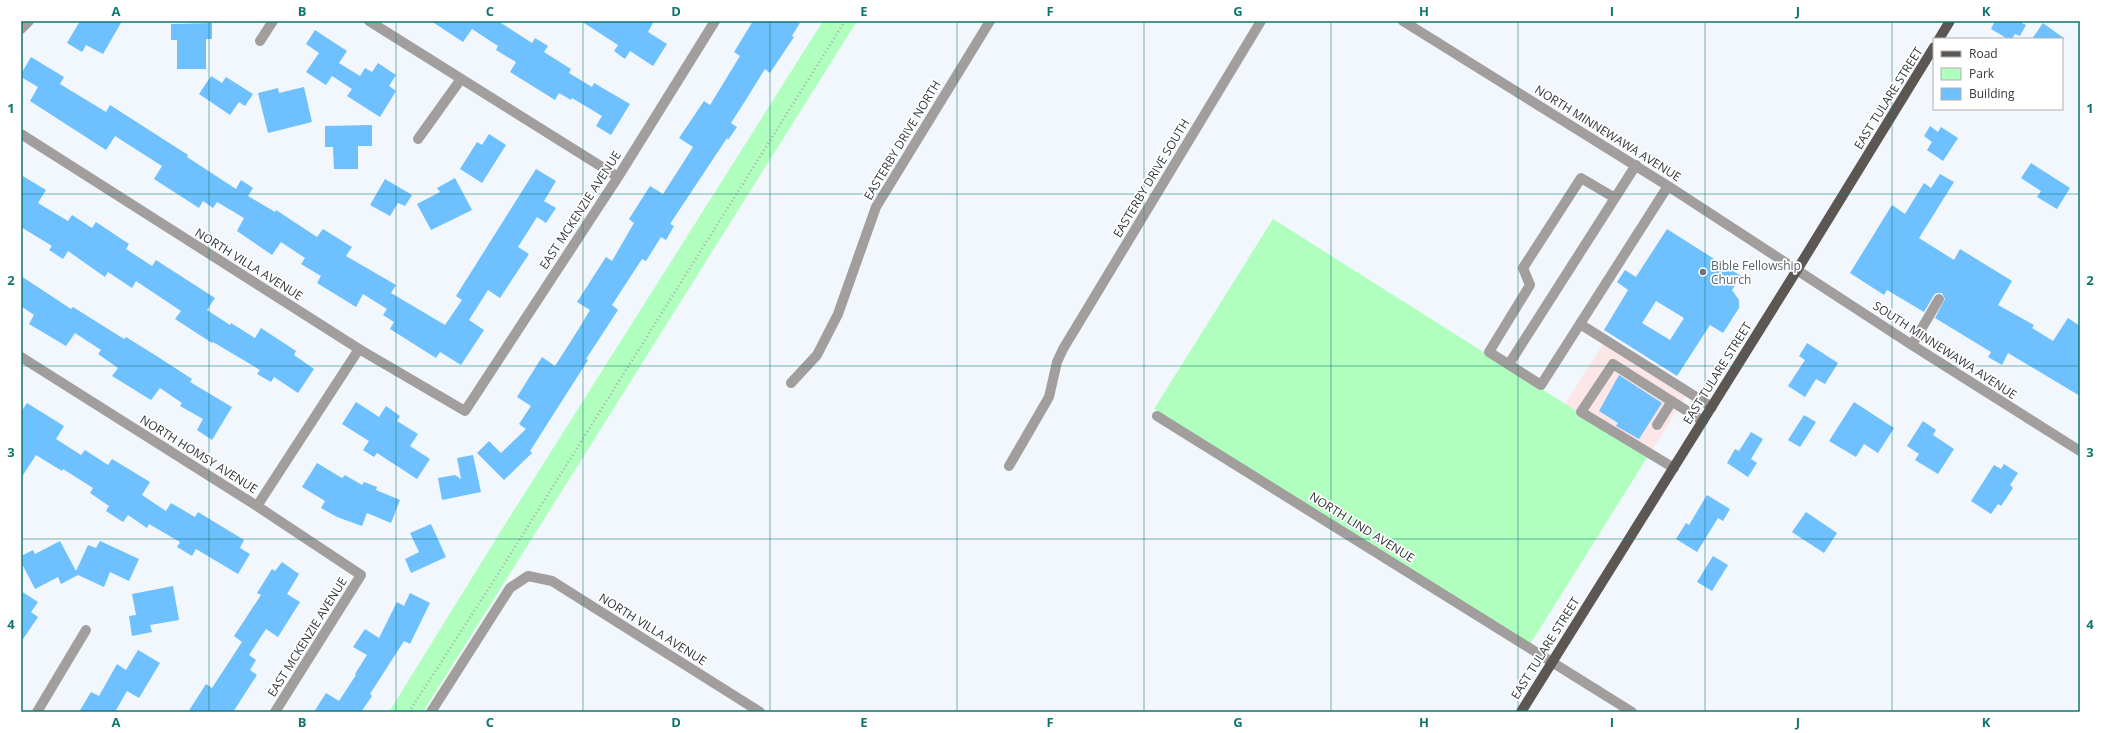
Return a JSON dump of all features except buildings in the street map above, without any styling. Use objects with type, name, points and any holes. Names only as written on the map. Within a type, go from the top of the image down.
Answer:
[{"type":"main road","points":[[1940,38],[1950,21]]},
{"type":"main road","name":"EAST TULARE STREET","points":[[1520,712],[1712,407],[1933,49]]},
{"type":"street","points":[[21,29],[29,21]]},
{"type":"street","points":[[260,42],[273,21]]},
{"type":"street","points":[[369,21],[618,177]]},
{"type":"street","name":"EAST MCKENZIE AVENUE","points":[[465,412],[618,177],[715,21]]},
{"type":"street","name":"EASTERBY DRIVE NORTH","points":[[791,383],[817,355],[838,314],[876,207],[990,21]]},
{"type":"street","name":"EASTERBY DRIVE SOUTH","points":[[1009,466],[1049,397],[1056,362],[1063,349],[1261,21]]},
{"type":"street","name":"NORTH MINNEWAWA AVENUE","points":[[1403,21],[1636,165],[1797,270]]},
{"type":"street","points":[[418,139],[461,79]]},
{"type":"street","name":"NORTH VILLA AVENUE","points":[[21,134],[359,349],[465,412]]},
{"type":"street","points":[[1509,364],[1636,165]]},
{"type":"street","points":[[1614,198],[1581,178],[1523,268],[1530,285],[1489,352],[1541,385],[1668,186]]},
{"type":"street","name":"SOUTH MINNEWAWA AVENUE","points":[[1797,270],[1912,345],[2080,451]]},
{"type":"street","points":[[1912,345],[1939,299]]},
{"type":"street","points":[[1580,324],[1712,407]]},
{"type":"street","points":[[257,506],[359,349]]},
{"type":"street","name":"NORTH HOMSY AVENUE","points":[[21,357],[257,506],[361,575]]},
{"type":"street","points":[[1674,468],[1581,412],[1613,364],[1703,421]]},
{"type":"street","points":[[1657,425],[1672,401]]},
{"type":"street","name":"NORTH LIND AVENUE","points":[[1157,416],[1553,661],[1632,712]]},
{"type":"street","name":"EAST MCKENZIE AVENUE","points":[[275,712],[361,575]]},
{"type":"street","name":"NORTH VILLA AVENUE","points":[[431,712],[510,588],[528,576],[552,581],[760,712]]},
{"type":"street","points":[[37,712],[86,630]]},
{"type":"path","points":[[409,712],[498,574],[845,21]]},
{"type":"shaded area","points":[[1603,344],[1686,397],[1648,456],[1565,404]]},
{"type":"green space","points":[[823,21],[857,21],[423,712],[389,712],[504,526]]},
{"type":"green space","points":[[1273,219],[1648,456],[1529,646],[1154,409]]},
{"type":"place","name":"Bible Fellowship Church","points":[[1703,272]]}]
